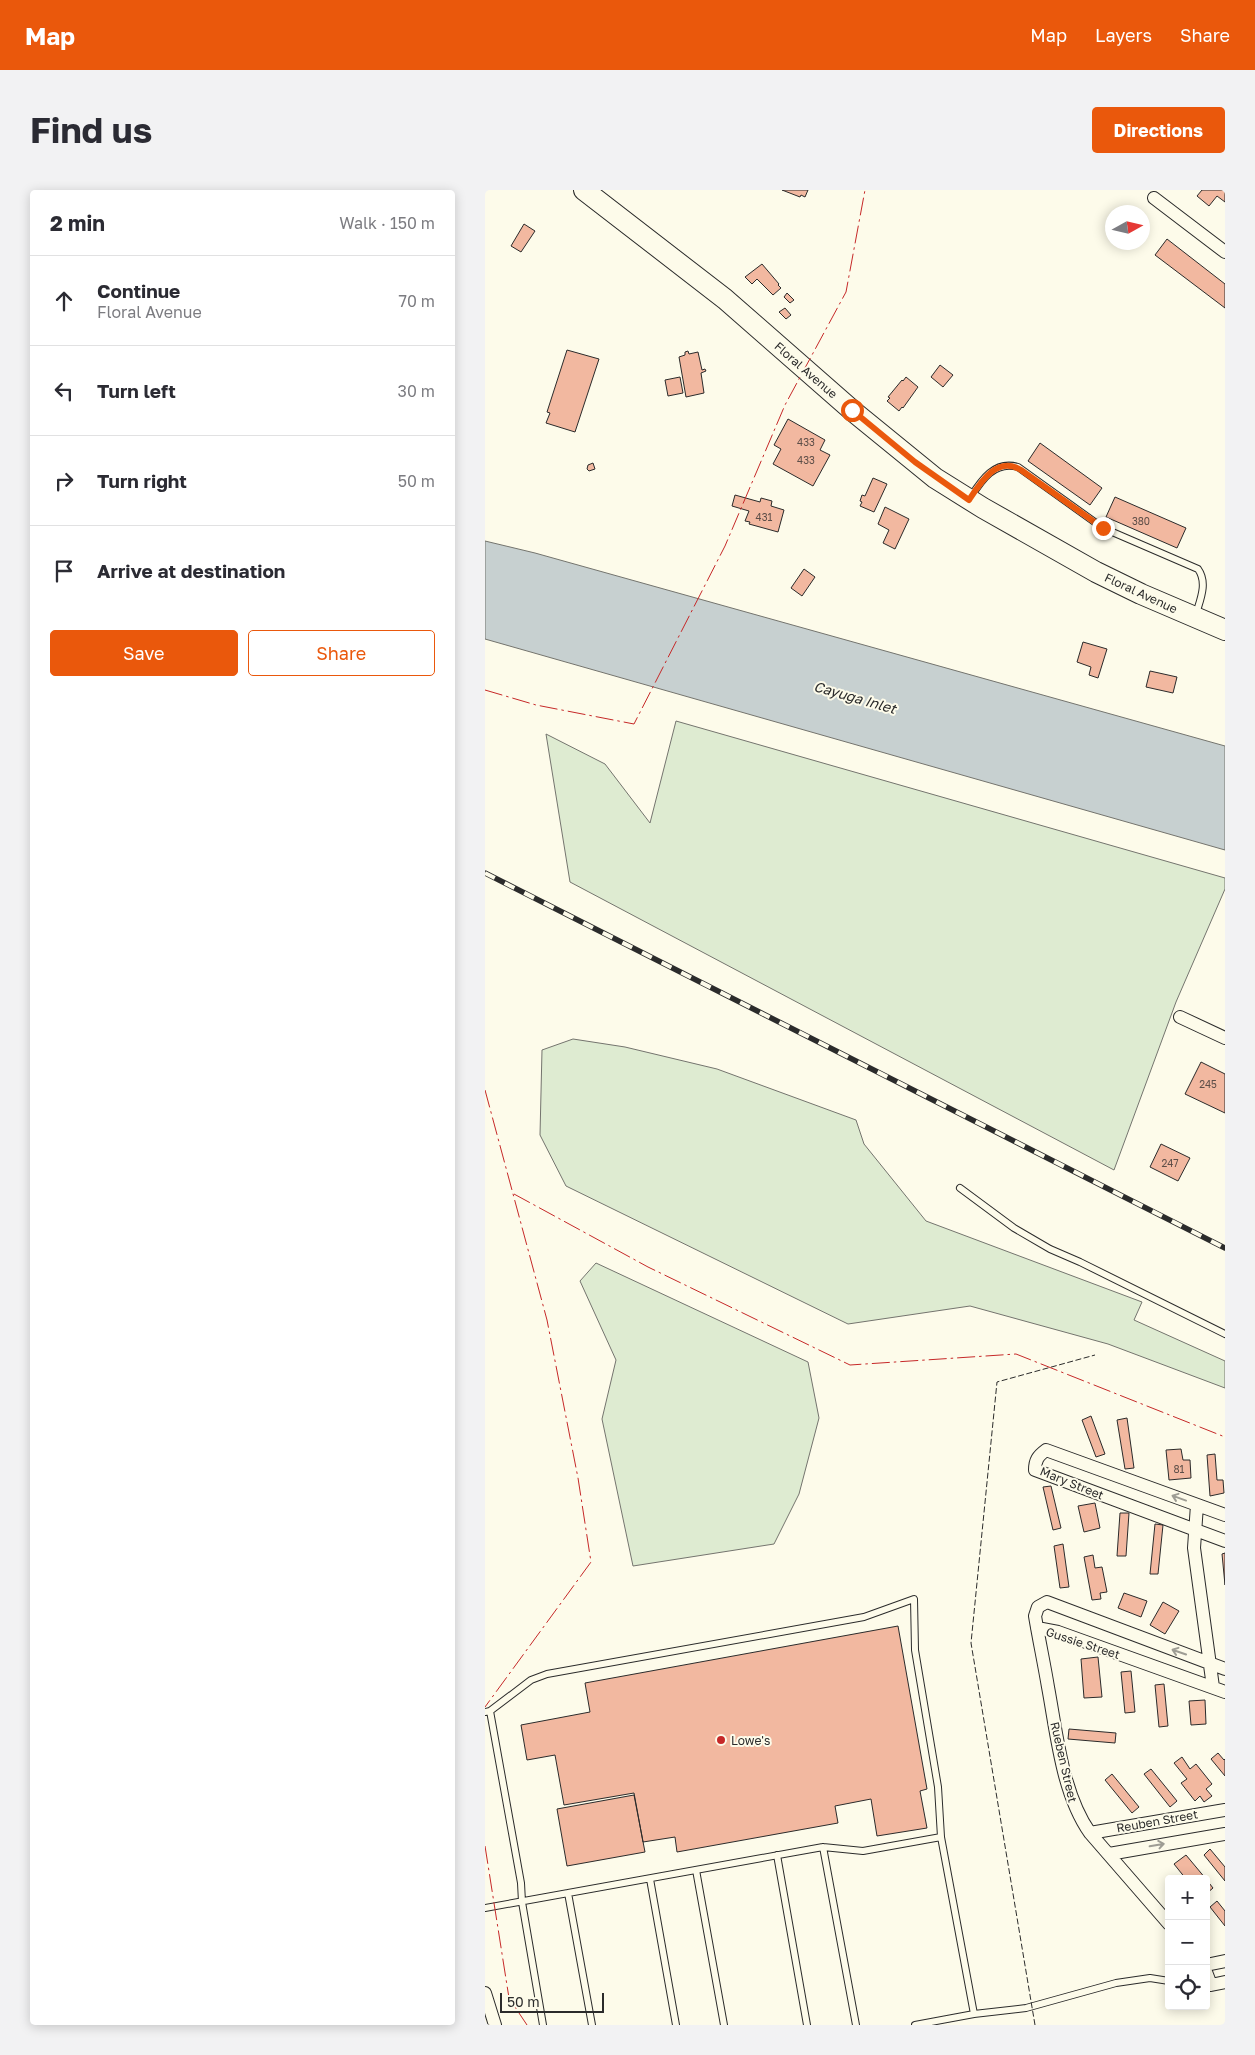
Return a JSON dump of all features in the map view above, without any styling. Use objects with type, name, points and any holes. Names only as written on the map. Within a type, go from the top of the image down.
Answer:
[{"type":"main road","name":"Floral Avenue","points":[[584,190],[725,299],[915,462],[969,500],[1096,572],[1225,630]]},
{"type":"street","points":[[1154,198],[1225,252]]},
{"type":"street","points":[[1180,1017],[1225,1038]]},
{"type":"street","name":"Mary Street","points":[[1225,1515],[1046,1450],[1039,1455],[1035,1463],[1035,1470],[1225,1541]]},
{"type":"street","points":[[1197,1505],[1194,1548],[1209,1662],[1219,1690]]},
{"type":"street","name":"Gussie Street","points":[[1219,1690],[1058,1632],[1037,1628],[1035,1616],[1038,1607],[1047,1602],[1225,1668]]},
{"type":"street","name":"Rueben Street","points":[[1037,1628],[1055,1727],[1072,1800],[1079,1817],[1090,1833],[1166,1920]]},
{"type":"street","name":"Reuben Street","points":[[1090,1833],[1225,1810]]},
{"type":"street","name":"Reuben Street","points":[[1109,1854],[1225,1834]]},
{"type":"street","points":[[1210,1964],[1225,1961]]},
{"type":"street","points":[[1210,1981],[1225,1982]]},
{"type":"street","points":[[485,1993],[495,2025]]},
{"type":"lane","points":[[969,500],[989,473],[1005,466],[1018,467],[1097,525],[1198,569],[1202,576],[1203,587],[1195,618]]},
{"type":"lane","points":[[960,1188],[1013,1228],[1050,1250],[1080,1262],[1225,1334]]},
{"type":"lane","points":[[543,2025],[522,1902],[521,1883],[488,1711],[531,1680],[547,1674],[864,1617],[915,1599],[915,1650],[939,1787],[941,1837],[974,2014]]},
{"type":"lane","points":[[485,1908],[823,1847],[863,1851],[941,1837]]},
{"type":"lane","points":[[823,1847],[856,2025]]},
{"type":"lane","points":[[777,1855],[807,2025]]},
{"type":"lane","points":[[696,1870],[724,2025]]},
{"type":"lane","points":[[650,1878],[676,2025]]},
{"type":"lane","points":[[568,1894],[592,2025]]},
{"type":"lane","points":[[915,2025],[974,2014],[1026,2008],[1116,1983],[1150,1978],[1165,1980]]},
{"type":"green space","points":[[676,721],[1225,878],[1225,889],[1176,1002],[1114,1170],[570,882],[546,734],[605,764],[650,823]]},
{"type":"green space","points":[[573,1039],[625,1047],[717,1069],[856,1120],[864,1144],[926,1221],[1142,1302],[1134,1320],[1225,1361],[1225,1388],[1108,1344],[970,1306],[848,1324],[566,1186],[540,1135],[542,1050]]},
{"type":"green space","points":[[596,1263],[808,1362],[819,1418],[799,1494],[774,1544],[633,1566],[602,1419],[616,1360],[580,1281]]},
{"type":"water","name":"Cayuga Inlet","points":[[485,541],[535,553],[1225,746],[1225,850],[485,639]]},
{"type":"building","points":[[782,190],[808,190],[805,197],[801,195],[800,197]]},
{"type":"building","points":[[1202,190],[1225,190],[1225,202],[1217,196],[1209,206],[1197,196]]},
{"type":"building","points":[[524,224],[535,231],[521,252],[511,246]]},
{"type":"building","points":[[1167,239],[1225,284],[1225,308],[1155,255]]},
{"type":"building","points":[[762,264],[781,288],[773,295],[757,279],[752,284],[745,277]]},
{"type":"building","points":[[787,293],[794,300],[790,303],[784,297]]},
{"type":"building","points":[[785,308],[791,315],[786,319],[779,312]]},
{"type":"building","points":[[567,350],[599,359],[575,432],[546,423],[550,413],[547,412]]},
{"type":"building","points":[[688,351],[689,354],[698,352],[702,370],[705,369],[706,371],[701,373],[704,393],[686,397],[679,357],[685,355],[685,352]]},
{"type":"building","points":[[940,365],[953,375],[943,387],[931,377]]},
{"type":"building","points":[[680,377],[683,393],[668,396],[665,380]]},
{"type":"building","points":[[906,377],[918,387],[899,411],[887,401],[890,398],[888,397]]},
{"type":"building","points":[[788,419],[825,440],[820,450],[830,455],[813,486],[773,464],[781,449],[774,445]]},
{"type":"building","points":[[1040,443],[1102,488],[1090,505],[1028,461]]},
{"type":"building","points":[[593,463],[595,469],[589,471],[587,469],[588,465]]},
{"type":"building","points":[[873,478],[887,484],[874,512],[860,506],[862,495],[865,496]]},
{"type":"building","points":[[735,495],[760,502],[761,498],[772,501],[771,506],[784,510],[778,532],[749,524],[750,522],[745,521],[749,511],[732,506]]},
{"type":"building","points":[[1115,497],[1186,528],[1177,548],[1106,517]]},
{"type":"building","points":[[885,507],[909,519],[895,549],[883,543],[889,530],[878,524]]},
{"type":"building","points":[[804,569],[815,577],[802,596],[791,588]]},
{"type":"building","points":[[1083,642],[1107,649],[1098,678],[1089,675],[1091,667],[1077,662]]},
{"type":"building","points":[[1150,671],[1177,677],[1173,693],[1146,687]]},
{"type":"building","points":[[1201,1062],[1225,1074],[1225,1113],[1185,1094]]},
{"type":"building","points":[[1161,1144],[1190,1158],[1178,1181],[1150,1167]]},
{"type":"building","points":[[1091,1416],[1105,1454],[1096,1457],[1082,1420]]},
{"type":"building","points":[[1127,1418],[1134,1468],[1125,1469],[1117,1420]]},
{"type":"building","points":[[1181,1449],[1183,1460],[1190,1460],[1191,1478],[1169,1480],[1166,1450]]},
{"type":"building","points":[[1215,1454],[1217,1480],[1223,1480],[1224,1493],[1210,1496],[1207,1455]]},
{"type":"building","points":[[1051,1486],[1061,1528],[1053,1530],[1043,1487]]},
{"type":"building","points":[[1095,1503],[1100,1528],[1084,1532],[1078,1506]]},
{"type":"building","points":[[1120,1513],[1129,1513],[1126,1556],[1117,1556]]},
{"type":"building","points":[[1155,1524],[1163,1525],[1158,1574],[1150,1574]]},
{"type":"building","points":[[1063,1544],[1069,1587],[1060,1588],[1054,1546]]},
{"type":"building","points":[[1225,1553],[1225,1585],[1222,1554]]},
{"type":"building","points":[[1093,1555],[1095,1568],[1102,1567],[1107,1592],[1100,1593],[1101,1599],[1092,1600],[1084,1557]]},
{"type":"building","points":[[1124,1593],[1147,1601],[1141,1617],[1118,1608]]},
{"type":"building","points":[[1163,1602],[1179,1611],[1165,1634],[1150,1625]]},
{"type":"building","name":"Lowe's","points":[[898,1626],[927,1789],[920,1791],[927,1828],[877,1836],[871,1799],[835,1806],[838,1823],[677,1852],[675,1837],[643,1842],[634,1793],[564,1805],[555,1755],[527,1760],[521,1725],[590,1712],[585,1683]]},
{"type":"building","points":[[1098,1657],[1102,1697],[1084,1698],[1081,1659]]},
{"type":"building","points":[[1131,1671],[1135,1712],[1125,1713],[1121,1672]]},
{"type":"building","points":[[1164,1684],[1168,1726],[1159,1727],[1155,1685]]},
{"type":"building","points":[[1205,1700],[1206,1724],[1191,1725],[1189,1701]]},
{"type":"building","points":[[1069,1729],[1116,1733],[1115,1743],[1068,1739]]},
{"type":"building","points":[[1218,1753],[1225,1759],[1225,1776],[1211,1759]]},
{"type":"building","points":[[1182,1757],[1190,1769],[1196,1764],[1212,1784],[1206,1789],[1212,1796],[1204,1802],[1200,1796],[1195,1801],[1181,1783],[1187,1779],[1174,1763]]},
{"type":"building","points":[[1151,1769],[1177,1801],[1170,1807],[1144,1774]]},
{"type":"building","points":[[1112,1774],[1139,1807],[1132,1813],[1105,1780]]},
{"type":"building","points":[[634,1795],[645,1852],[567,1866],[557,1809]]},
{"type":"building","points":[[1210,1849],[1225,1867],[1225,1881],[1204,1855]]},
{"type":"building","points":[[1186,1855],[1203,1875],[1183,1875],[1174,1864]]},
{"type":"building","points":[[1217,1901],[1225,1911],[1225,1926],[1210,1907]]},
{"type":"railway","points":[[485,873],[1225,1248]]},
{"type":"fence","points":[[1035,2025],[971,1643],[997,1382],[1095,1355]]},
{"type":"power","points":[[485,690],[536,705],[634,724],[725,546],[785,405],[846,292],[865,190]]},
{"type":"power","points":[[485,1090],[547,1320],[578,1478],[591,1562],[485,1707]]},
{"type":"power","points":[[514,1194],[648,1267],[850,1365],[1016,1354],[1225,1437]]},
{"type":"power","points":[[485,1846],[509,1998],[527,2025]]},
{"type":"place","name":"Lowe's","points":[[721,1740]]},
{"type":"route","points":[[852,410],[935,478],[969,500],[989,473],[1001,467],[1014,466],[1103,528]]}]
